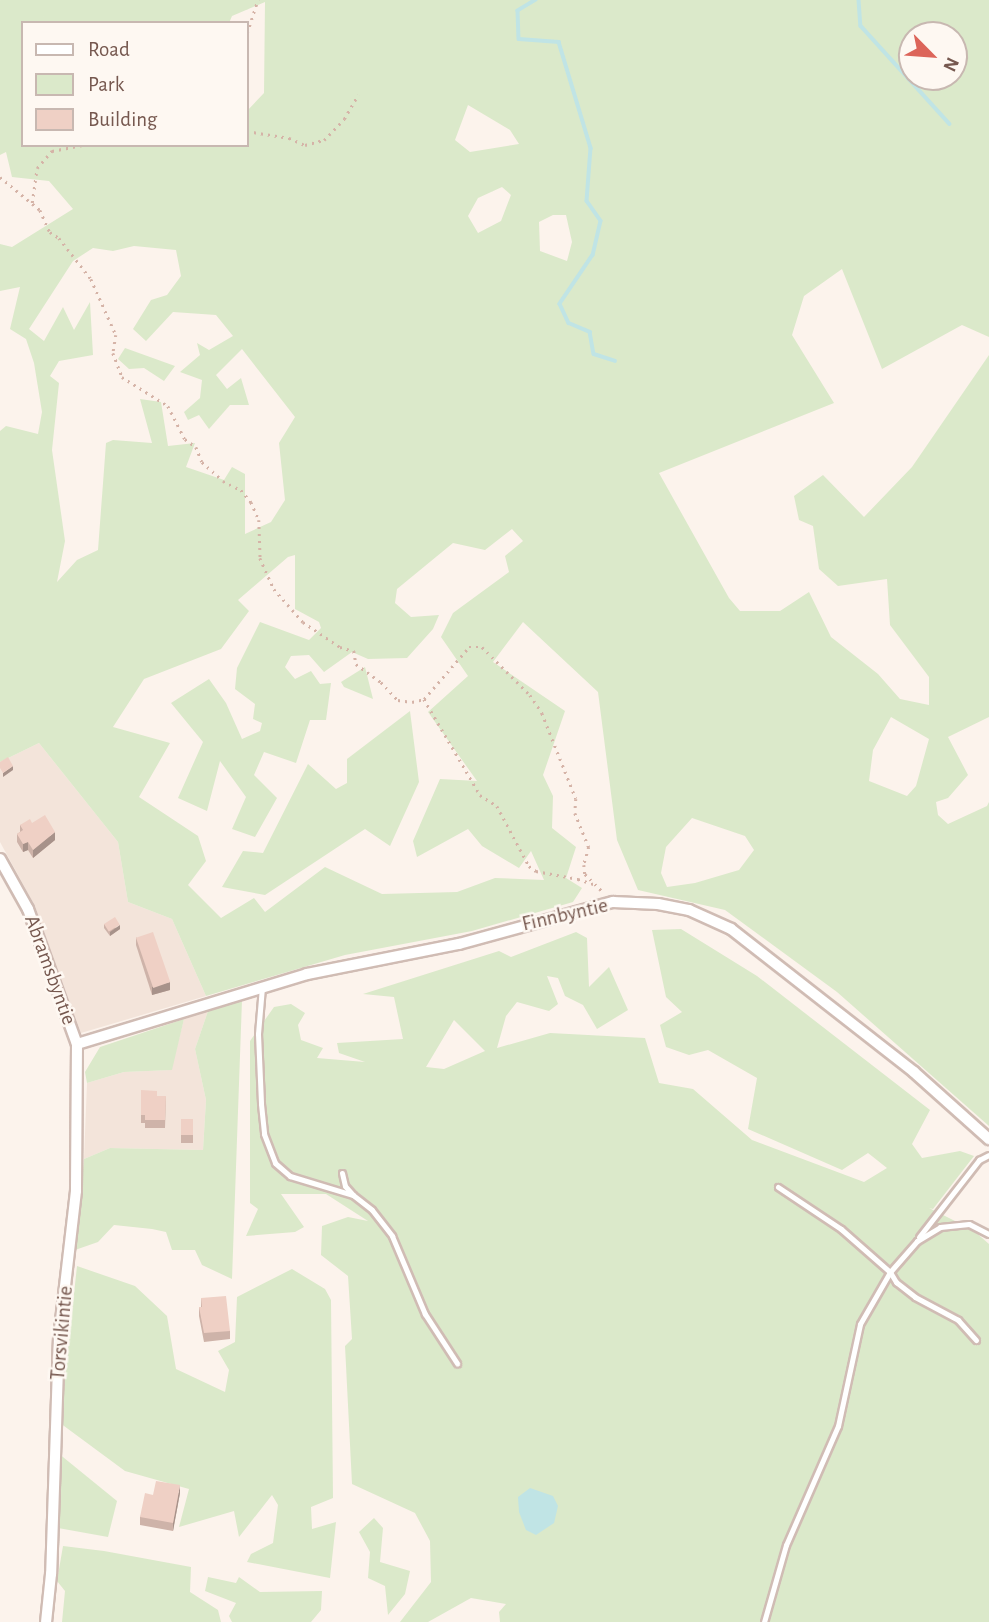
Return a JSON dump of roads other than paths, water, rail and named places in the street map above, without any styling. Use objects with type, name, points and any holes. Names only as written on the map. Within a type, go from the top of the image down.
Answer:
[{"type":"street","name":"Abramsbyntie","points":[[0,859],[33,921],[77,1044]]},
{"type":"street","name":"Finnbyntie","points":[[77,1044],[307,974],[458,944],[613,902],[658,904],[689,910],[731,929],[914,1072],[989,1139]]},
{"type":"street","name":"Torsvikintie","points":[[47,1622],[60,1337],[76,1191],[77,1044]]},
{"type":"lane","points":[[262,987],[258,1062],[264,1134],[270,1152],[275,1163],[290,1176],[353,1195]]},
{"type":"lane","points":[[764,1622],[786,1545],[838,1426],[860,1324],[890,1272],[979,1160],[989,1155]]},
{"type":"lane","points":[[342,1173],[345,1186],[372,1210],[392,1236],[425,1314],[457,1363]]},
{"type":"lane","points":[[778,1187],[842,1229],[890,1272],[896,1282],[915,1297],[958,1320],[976,1340]]},
{"type":"lane","points":[[916,1241],[940,1227],[969,1224],[989,1234]]},
{"type":"water","points":[[530,1488],[553,1496],[558,1506],[554,1523],[536,1535],[526,1530],[519,1512],[518,1497]]},
{"type":"waterway","points":[[536,0],[518,11],[519,39],[559,42],[591,148],[587,201],[601,221],[593,255],[560,304],[569,323],[590,332],[594,354],[615,361]]},
{"type":"waterway","points":[[859,0],[861,26],[950,124]]}]
